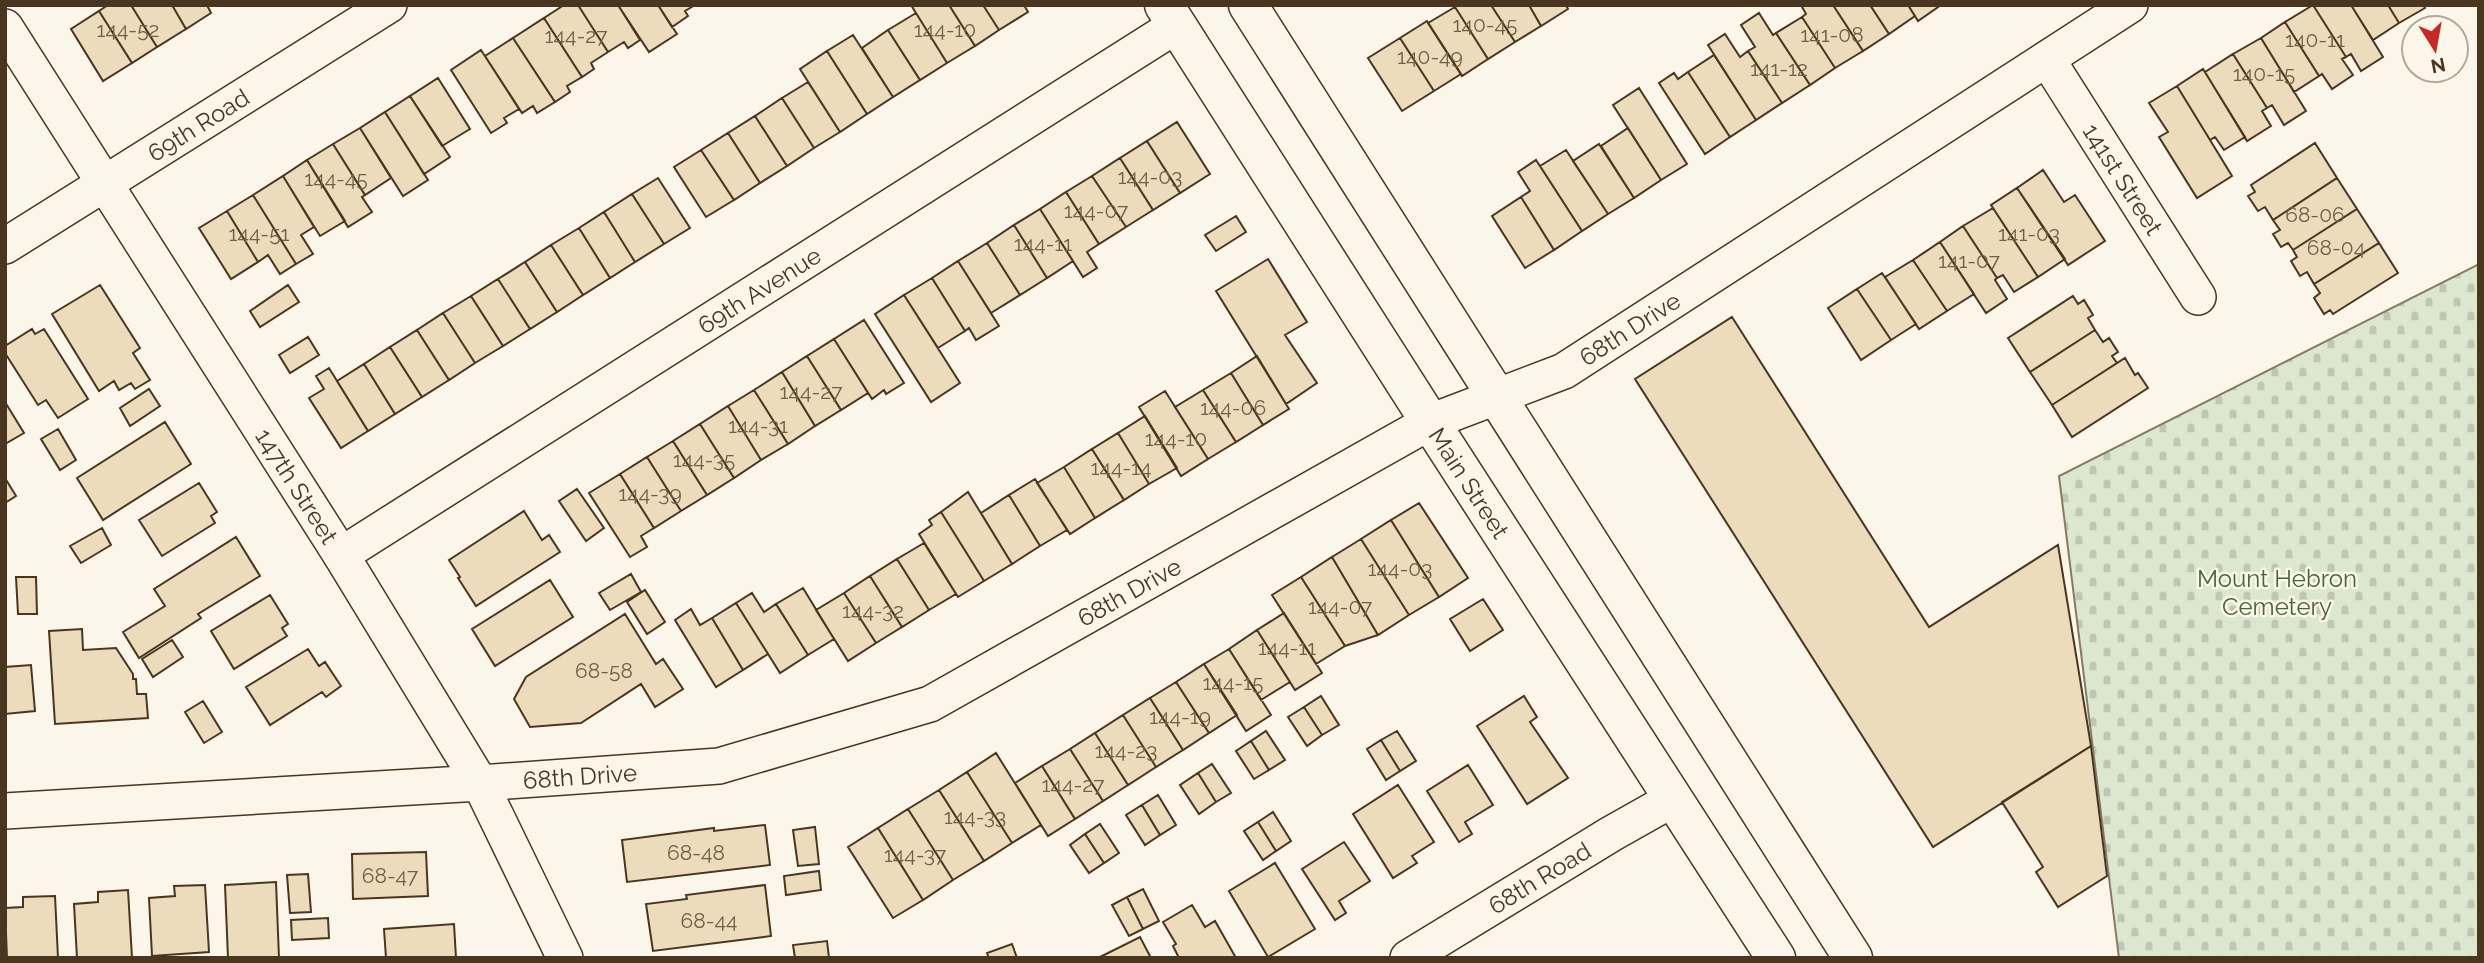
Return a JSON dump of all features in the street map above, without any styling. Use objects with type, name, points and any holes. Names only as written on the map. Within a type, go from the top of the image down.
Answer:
[{"type":"main road","points":[[1251,6],[1495,396],[1853,958]]},
{"type":"main road","name":"Main Street","points":[[1170,15],[1776,958]]},
{"type":"street","name":"69th Road","points":[[5,246],[388,5]]},
{"type":"street","name":"68th Drive","points":[[5,811],[719,766],[930,704],[1430,422],[1564,370],[2130,5]]},
{"type":"street","name":"69th Avenue","points":[[341,555],[1170,15]]},
{"type":"street","name":"147th Street","points":[[5,27],[341,555],[480,783],[565,958]]},
{"type":"street","name":"141st Street","points":[[2047,59],[2198,297]]},
{"type":"street","name":"68th Road","points":[[1408,958],[1611,834],[1674,799]]},
{"type":"green space","name":"Mount Hebron Cemetery","points":[[2479,264],[2479,958],[2119,958],[2059,476]]},
{"type":"building","points":[[108,5],[131,5],[157,47],[132,63],[99,11]]},
{"type":"building","points":[[131,5],[172,5],[186,29],[157,47]]},
{"type":"building","points":[[172,5],[207,5],[211,13],[186,29]]},
{"type":"building","points":[[564,5],[578,5],[608,52],[591,63],[594,69],[582,77],[544,18]]},
{"type":"building","points":[[578,5],[618,5],[640,40],[628,48],[624,42],[608,52]]},
{"type":"building","points":[[618,5],[658,5],[677,34],[649,52]]},
{"type":"building","points":[[658,5],[695,5],[685,11],[688,16],[672,27]]},
{"type":"building","points":[[911,5],[949,5],[975,46],[947,63]]},
{"type":"building","points":[[949,5],[983,5],[999,30],[975,46]]},
{"type":"building","points":[[983,5],[1024,5],[1028,12],[999,30]]},
{"type":"building","points":[[1491,5],[1515,42],[1488,59],[1455,7]]},
{"type":"building","points":[[1491,5],[1529,5],[1541,26],[1515,42]]},
{"type":"building","points":[[1529,5],[1566,5],[1568,9],[1541,26]]},
{"type":"building","points":[[1801,5],[1833,5],[1863,51],[1835,68],[1802,17],[1806,14]]},
{"type":"building","points":[[1833,5],[1870,5],[1889,34],[1863,51]]},
{"type":"building","points":[[1870,5],[1908,5],[1915,16],[1889,34]]},
{"type":"building","points":[[1908,5],[1941,5],[1918,21]]},
{"type":"building","points":[[2313,5],[2351,5],[2383,57],[2361,71],[2351,54],[2346,57]]},
{"type":"building","points":[[2313,5],[2346,57],[2342,59],[2353,75],[2332,89],[2322,74],[2319,76],[2285,22]]},
{"type":"building","points":[[2351,5],[2388,5],[2399,23],[2373,40]]},
{"type":"building","points":[[2388,5],[2423,5],[2425,8],[2415,14],[2400,14],[2399,23]]},
{"type":"building","points":[[1455,7],[1488,59],[1462,76],[1428,23]]},
{"type":"building","points":[[99,11],[132,63],[103,81],[71,29]]},
{"type":"building","points":[[916,13],[947,63],[920,80],[888,30]]},
{"type":"building","points":[[1759,13],[1773,35],[1776,33],[1810,85],[1782,103],[1748,51],[1755,47],[1741,25]]},
{"type":"building","points":[[1802,17],[1835,68],[1810,85],[1776,33]]},
{"type":"building","points":[[544,18],[582,77],[567,86],[570,92],[555,102],[513,38]]},
{"type":"building","points":[[1427,21],[1461,74],[1434,91],[1400,38]]},
{"type":"building","points":[[2285,22],[2319,76],[2294,92],[2261,38]]},
{"type":"building","points":[[888,30],[920,80],[893,97],[862,48]]},
{"type":"building","points":[[1725,34],[1740,57],[1748,51],[1782,103],[1756,120],[1708,45]]},
{"type":"building","points":[[853,35],[893,97],[867,114],[827,51]]},
{"type":"building","points":[[513,38],[555,102],[537,113],[533,106],[522,113],[485,56]]},
{"type":"building","points":[[1400,38],[1434,91],[1402,111],[1368,58]]},
{"type":"building","points":[[2261,38],[2306,111],[2284,125],[2272,105],[2267,108],[2233,54]]},
{"type":"building","points":[[481,50],[519,109],[504,118],[507,123],[491,133],[451,70]]},
{"type":"building","points":[[827,51],[867,114],[840,132],[800,69]]},
{"type":"building","points":[[2233,54],[2267,108],[2262,111],[2271,126],[2247,141],[2205,72]]},
{"type":"building","points":[[1714,55],[1756,120],[1730,137],[1688,72]]},
{"type":"building","points":[[2203,69],[2245,137],[2224,150],[2215,137],[2210,140],[2177,86]]},
{"type":"building","points":[[1688,72],[1730,137],[1705,154],[1659,83],[1674,73],[1678,79]]},
{"type":"building","points":[[438,78],[470,129],[442,146],[410,96]]},
{"type":"building","points":[[808,82],[840,132],[814,148],[782,98]]},
{"type":"building","points":[[2177,86],[2232,176],[2197,198],[2159,137],[2168,132],[2149,103]]},
{"type":"building","points":[[1639,88],[1687,164],[1661,180],[1613,105]]},
{"type":"building","points":[[410,96],[450,157],[424,174],[385,112]]},
{"type":"building","points":[[782,98],[814,148],[787,166],[755,116]]},
{"type":"building","points":[[385,112],[428,180],[403,196],[360,128]]},
{"type":"building","points":[[755,116],[787,166],[760,183],[728,133]]},
{"type":"building","points":[[1177,122],[1210,174],[1180,193],[1147,141]]},
{"type":"building","points":[[360,128],[391,178],[365,195],[333,144]]},
{"type":"building","points":[[1628,128],[1661,180],[1634,198],[1601,146]]},
{"type":"building","points":[[728,133],[760,183],[734,200],[701,150]]},
{"type":"building","points":[[1147,141],[1180,193],[1153,210],[1120,158]]},
{"type":"building","points":[[2315,143],[2337,178],[2273,220],[2265,207],[2258,211],[2248,196],[2255,192],[2251,185]]},
{"type":"building","points":[[333,144],[365,195],[362,197],[372,212],[348,227],[307,160]]},
{"type":"building","points":[[1599,144],[1634,198],[1608,214],[1573,161]]},
{"type":"building","points":[[701,150],[734,200],[706,217],[674,167]]},
{"type":"building","points":[[1566,150],[1608,214],[1582,231],[1540,166]]},
{"type":"building","points":[[1120,158],[1153,210],[1126,227],[1092,176]]},
{"type":"building","points":[[307,160],[345,221],[320,236],[283,176]]},
{"type":"building","points":[[1536,160],[1582,231],[1554,250],[1521,197],[1530,191],[1518,172]]},
{"type":"building","points":[[2043,170],[2064,202],[2075,195],[2105,241],[2068,265],[2017,188]]},
{"type":"building","points":[[283,176],[314,227],[301,235],[313,254],[296,264],[253,195]]},
{"type":"building","points":[[1092,176],[1126,227],[1099,244],[1066,192]]},
{"type":"building","points":[[658,178],[690,228],[664,244],[632,194]]},
{"type":"building","points":[[2337,178],[2357,209],[2293,250],[2288,243],[2281,247],[2273,234],[2280,230],[2273,220]]},
{"type":"building","points":[[2017,188],[2065,259],[2038,277],[1991,205]]},
{"type":"building","points":[[1066,192],[1099,244],[1087,252],[1097,268],[1083,277],[1040,209]]},
{"type":"building","points":[[632,194],[664,244],[635,262],[604,212]]},
{"type":"building","points":[[253,195],[296,264],[280,274],[268,255],[258,262],[227,211]]},
{"type":"building","points":[[1521,197],[1554,250],[1525,268],[1492,216]]},
{"type":"building","points":[[1993,208],[2038,277],[2014,292],[2003,275],[1997,278],[1963,226]]},
{"type":"building","points":[[1040,209],[1073,261],[1047,278],[1014,225]]},
{"type":"building","points":[[2357,209],[2379,243],[2314,284],[2307,272],[2300,276],[2291,261],[2297,257],[2293,250]]},
{"type":"building","points":[[227,211],[258,262],[231,279],[199,228]]},
{"type":"building","points":[[604,212],[635,262],[610,278],[579,228]]},
{"type":"building","points":[[1236,216],[1246,232],[1216,251],[1205,235]]},
{"type":"building","points":[[1014,225],[1047,278],[1020,295],[987,243]]},
{"type":"building","points":[[1963,226],[1997,278],[1995,280],[2007,299],[1986,313],[1940,242]]},
{"type":"building","points":[[579,228],[610,278],[583,295],[551,245]]},
{"type":"building","points":[[1940,242],[1974,294],[1947,311],[1913,260]]},
{"type":"building","points":[[987,243],[1020,295],[991,313],[958,261]]},
{"type":"building","points":[[2379,243],[2398,273],[2333,314],[2330,310],[2324,314],[2314,298],[2320,293],[2314,284]]},
{"type":"building","points":[[551,245],[583,295],[557,312],[525,262]]},
{"type":"building","points":[[1268,259],[1307,322],[1285,335],[1317,383],[1286,404],[1216,291]]},
{"type":"building","points":[[1913,260],[1947,311],[1919,329],[1885,277]]},
{"type":"building","points":[[958,261],[999,326],[976,340],[969,328],[965,331],[932,278]]},
{"type":"building","points":[[525,262],[557,312],[530,329],[498,279]]},
{"type":"building","points":[[1882,273],[1916,324],[1891,340],[1857,289]]},
{"type":"building","points":[[932,278],[965,331],[938,348],[904,295]]},
{"type":"building","points":[[498,279],[530,329],[503,346],[471,296]]},
{"type":"building","points":[[100,285],[140,348],[133,353],[150,380],[135,389],[131,383],[119,390],[114,381],[99,391],[52,314]]},
{"type":"building","points":[[288,285],[299,302],[260,327],[250,311]]},
{"type":"building","points":[[1857,289],[1891,340],[1861,360],[1828,308]]},
{"type":"building","points":[[904,295],[960,383],[931,402],[875,314]]},
{"type":"building","points":[[471,296],[503,346],[475,363],[443,313]]},
{"type":"building","points":[[2073,296],[2078,304],[2084,300],[2093,315],[2088,318],[2095,330],[2030,372],[2008,338]]},
{"type":"building","points":[[443,313],[475,363],[449,380],[417,330]]},
{"type":"building","points":[[1732,317],[1929,627],[2058,545],[2091,746],[1933,847],[1635,379]]},
{"type":"building","points":[[864,320],[904,383],[886,394],[884,390],[872,399],[834,339]]},
{"type":"building","points":[[32,329],[35,334],[44,329],[88,399],[58,418],[46,400],[38,405],[5,353],[5,346]]},
{"type":"building","points":[[417,330],[449,380],[422,397],[390,347]]},
{"type":"building","points":[[2095,330],[2103,342],[2109,338],[2118,352],[2112,356],[2117,363],[2052,405],[2030,372]]},
{"type":"building","points":[[308,337],[319,355],[290,373],[279,355]]},
{"type":"building","points":[[834,339],[868,393],[841,410],[807,356]]},
{"type":"building","points":[[390,347],[422,397],[395,414],[364,364]]},
{"type":"building","points":[[807,356],[841,410],[815,426],[782,372]]},
{"type":"building","points":[[1257,356],[1289,409],[1263,425],[1231,373]]},
{"type":"building","points":[[2125,358],[2135,375],[2138,373],[2148,388],[2072,437],[2052,405]]},
{"type":"building","points":[[364,364],[395,414],[368,431],[337,381]]},
{"type":"building","points":[[329,368],[368,431],[341,448],[309,398],[324,389],[316,376]]},
{"type":"building","points":[[782,372],[815,426],[788,444],[754,390]]},
{"type":"building","points":[[1231,373],[1263,425],[1236,442],[1203,390]]},
{"type":"building","points":[[149,389],[160,406],[130,426],[120,408]]},
{"type":"building","points":[[754,390],[788,444],[761,460],[728,406]]},
{"type":"building","points":[[1203,390],[1236,442],[1208,459],[1175,407]]},
{"type":"building","points":[[1165,391],[1208,459],[1181,476],[1139,407]]},
{"type":"building","points":[[5,402],[24,433],[5,444]]},
{"type":"building","points":[[728,406],[761,460],[734,478],[700,424]]},
{"type":"building","points":[[1145,416],[1177,468],[1149,484],[1118,433]]},
{"type":"building","points":[[165,422],[191,464],[103,520],[77,478]]},
{"type":"building","points":[[700,424],[734,478],[707,495],[673,441]]},
{"type":"building","points":[[58,429],[76,460],[60,470],[41,439]]},
{"type":"building","points":[[1118,433],[1149,484],[1124,500],[1092,449]]},
{"type":"building","points":[[673,441],[707,495],[681,511],[647,457]]},
{"type":"building","points":[[1092,449],[1124,500],[1095,518],[1064,467]]},
{"type":"building","points":[[647,457],[681,511],[654,528],[620,474]]},
{"type":"building","points":[[1064,467],[1095,518],[1070,534],[1037,483]]},
{"type":"building","points":[[620,474],[654,528],[641,536],[647,547],[630,557],[589,493]]},
{"type":"building","points":[[5,478],[16,496],[5,503]]},
{"type":"building","points":[[1035,479],[1067,530],[1040,546],[1009,495]]},
{"type":"building","points":[[199,483],[217,512],[211,516],[215,523],[162,556],[139,520]]},
{"type":"building","points":[[577,489],[604,528],[586,541],[559,501]]},
{"type":"building","points":[[968,492],[1012,564],[984,581],[941,512]]},
{"type":"building","points":[[1009,495],[1040,546],[1012,564],[981,513]]},
{"type":"building","points":[[1419,503],[1468,578],[1439,597],[1391,520]]},
{"type":"building","points":[[524,511],[542,540],[549,535],[560,552],[476,606],[449,560]]},
{"type":"building","points":[[941,512],[984,581],[958,597],[919,534],[932,525],[929,520]]},
{"type":"building","points":[[1391,520],[1439,597],[1409,615],[1361,539]]},
{"type":"building","points":[[102,528],[111,545],[81,563],[70,546]]},
{"type":"building","points":[[236,537],[260,576],[198,614],[201,618],[139,658],[123,632],[165,606],[154,589]]},
{"type":"building","points":[[1361,539],[1409,615],[1378,635],[1332,557]]},
{"type":"building","points":[[924,543],[956,594],[929,610],[897,559]]},
{"type":"building","points":[[1332,557],[1378,635],[1345,646],[1301,577]]},
{"type":"building","points":[[897,559],[929,610],[902,627],[870,576]]},
{"type":"building","points":[[631,574],[641,592],[610,610],[599,593]]},
{"type":"building","points":[[870,576],[902,627],[876,643],[844,593]]},
{"type":"building","points":[[16,577],[36,577],[37,614],[18,614]]},
{"type":"building","points":[[1301,577],[1345,646],[1316,664],[1272,595]]},
{"type":"building","points":[[550,580],[573,617],[495,666],[472,629]]},
{"type":"building","points":[[803,588],[834,639],[808,655],[776,604]]},
{"type":"building","points":[[645,590],[665,622],[647,634],[627,602]]},
{"type":"building","points":[[752,593],[764,612],[776,604],[808,655],[780,673],[736,603]]},
{"type":"building","points":[[844,593],[876,643],[848,661],[816,610]]},
{"type":"building","points":[[270,595],[288,624],[282,628],[287,636],[234,669],[211,631]]},
{"type":"building","points":[[1483,599],[1503,630],[1470,651],[1450,619]]},
{"type":"building","points":[[736,603],[768,654],[743,670],[712,618]]},
{"type":"building","points":[[691,609],[700,625],[712,618],[743,670],[716,687],[675,620]]},
{"type":"building","points":[[1284,613],[1322,673],[1295,690],[1257,630]]},
{"type":"building","points":[[625,614],[656,664],[663,659],[683,689],[655,707],[641,684],[581,723],[530,727],[514,699],[526,677]]},
{"type":"building","points":[[82,629],[83,650],[116,648],[133,674],[133,679],[136,679],[137,694],[146,694],[148,718],[55,724],[49,631]]},
{"type":"building","points":[[1257,630],[1290,682],[1261,700],[1229,649]]},
{"type":"building","points":[[172,640],[183,657],[153,677],[142,659]]},
{"type":"building","points":[[308,649],[319,666],[325,662],[341,686],[326,697],[322,692],[270,725],[246,687]]},
{"type":"building","points":[[1229,649],[1271,715],[1246,731],[1204,664]]},
{"type":"building","points":[[1204,664],[1237,715],[1209,733],[1176,682]]},
{"type":"building","points":[[31,665],[35,711],[5,714],[5,667]]},
{"type":"building","points":[[1176,682],[1209,733],[1183,750],[1150,698]]},
{"type":"building","points":[[1321,696],[1339,725],[1322,735],[1304,707]]},
{"type":"building","points":[[1524,696],[1537,717],[1530,722],[1568,778],[1527,804],[1477,726]]},
{"type":"building","points":[[1150,698],[1183,750],[1156,767],[1123,715]]},
{"type":"building","points":[[203,701],[222,732],[204,743],[185,712]]},
{"type":"building","points":[[1304,707],[1322,735],[1307,746],[1288,717]]},
{"type":"building","points":[[1123,715],[1156,767],[1128,785],[1095,733]]},
{"type":"building","points":[[1266,731],[1285,760],[1269,770],[1251,741]]},
{"type":"building","points":[[1397,731],[1416,761],[1400,771],[1381,740]]},
{"type":"building","points":[[1095,733],[1128,785],[1103,801],[1070,749]]},
{"type":"building","points":[[1381,740],[1400,771],[1386,780],[1367,749]]},
{"type":"building","points":[[1251,741],[1269,770],[1254,779],[1236,751]]},
{"type":"building","points":[[2091,746],[2107,876],[2058,907],[2036,872],[2043,867],[2002,802]]},
{"type":"building","points":[[1070,749],[1103,801],[1075,819],[1042,766]]},
{"type":"building","points":[[996,753],[1041,825],[1012,843],[967,772]]},
{"type":"building","points":[[1212,764],[1231,793],[1216,802],[1198,773]]},
{"type":"building","points":[[1468,765],[1493,805],[1465,822],[1472,834],[1459,842],[1427,791]]},
{"type":"building","points":[[1042,766],[1075,819],[1048,836],[1015,783]]},
{"type":"building","points":[[967,772],[1012,843],[984,861],[939,790]]},
{"type":"building","points":[[1198,773],[1216,802],[1199,814],[1180,785]]},
{"type":"building","points":[[1398,785],[1434,842],[1412,856],[1417,863],[1393,878],[1353,814]]},
{"type":"building","points":[[939,790],[984,861],[953,880],[908,809]]},
{"type":"building","points":[[1158,795],[1176,825],[1160,835],[1142,805]]},
{"type":"building","points":[[1142,805],[1160,835],[1145,845],[1126,815]]},
{"type":"building","points":[[908,809],[953,880],[923,900],[878,828]]},
{"type":"building","points":[[1273,812],[1291,841],[1276,851],[1258,822]]},
{"type":"building","points":[[1258,822],[1276,851],[1263,860],[1244,831]]},
{"type":"building","points":[[1100,824],[1119,853],[1104,863],[1085,834]]},
{"type":"building","points":[[765,825],[770,865],[627,882],[622,840],[714,828],[714,831]]},
{"type":"building","points":[[815,827],[819,864],[798,866],[793,830]]},
{"type":"building","points":[[878,828],[923,900],[893,918],[848,847]]},
{"type":"building","points":[[1085,834],[1104,863],[1089,873],[1070,845]]},
{"type":"building","points":[[1344,842],[1370,881],[1339,901],[1346,913],[1335,920],[1302,869]]},
{"type":"building","points":[[426,852],[428,896],[353,899],[352,854]]},
{"type":"building","points":[[1275,863],[1315,929],[1268,957],[1229,891]]},
{"type":"building","points":[[819,871],[821,890],[786,895],[784,876]]},
{"type":"building","points":[[308,874],[311,912],[290,913],[287,875]]},
{"type":"building","points":[[276,882],[279,958],[228,958],[225,885]]},
{"type":"building","points":[[205,885],[209,952],[152,956],[149,898],[175,896],[174,886]]},
{"type":"building","points":[[765,885],[771,936],[653,951],[646,904],[687,899],[686,895]]},
{"type":"building","points":[[1143,889],[1159,921],[1143,929],[1127,897]]},
{"type":"building","points":[[128,890],[132,958],[77,958],[74,904],[98,902],[98,892]]},
{"type":"building","points":[[55,896],[58,958],[7,958],[5,908],[23,907],[23,897]]},
{"type":"building","points":[[1127,897],[1143,929],[1129,936],[1112,905]]},
{"type":"building","points":[[1192,905],[1205,927],[1215,921],[1236,958],[1179,958],[1173,946],[1176,944],[1163,922]]},
{"type":"building","points":[[328,918],[329,938],[292,940],[291,920]]},
{"type":"building","points":[[454,924],[456,958],[386,958],[384,929]]},
{"type":"building","points":[[1140,937],[1151,958],[1098,958]]},
{"type":"building","points":[[827,941],[829,958],[795,958],[793,945]]},
{"type":"building","points":[[1012,944],[1017,958],[989,958],[987,953]]}]
